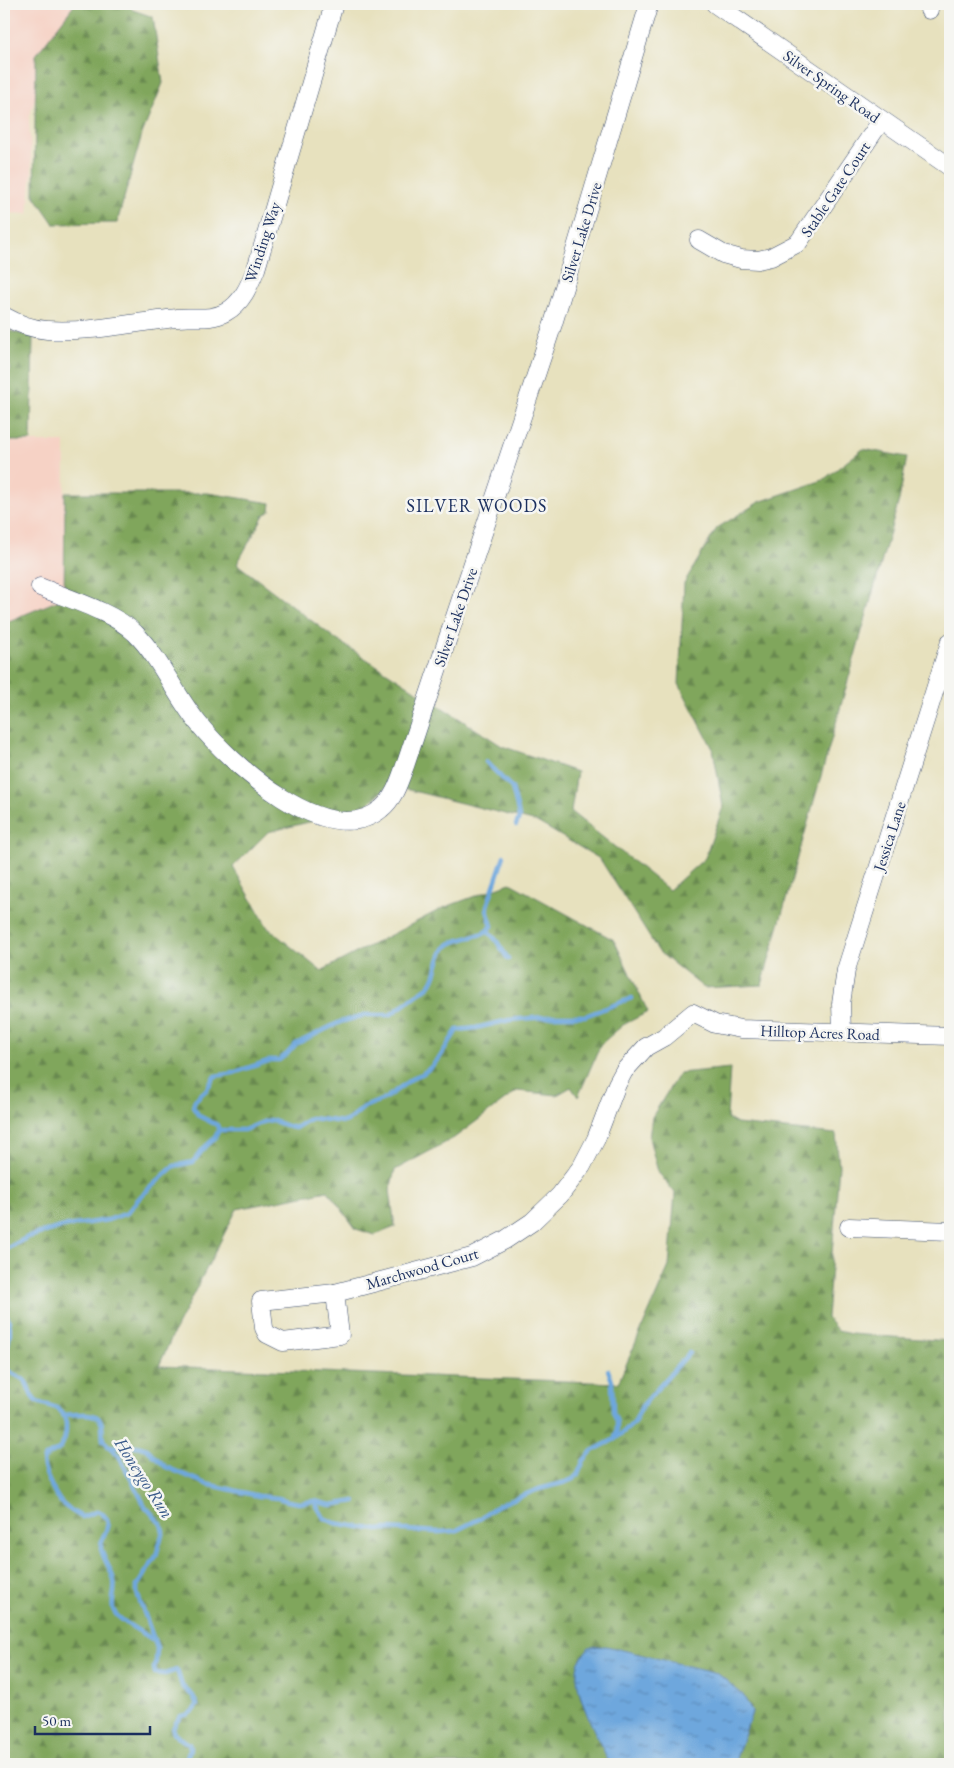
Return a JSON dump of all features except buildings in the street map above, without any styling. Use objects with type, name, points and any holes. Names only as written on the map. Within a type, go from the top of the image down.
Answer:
[{"type":"street","name":"Winding Way","points":[[4,316],[34,328],[62,330],[107,327],[180,318],[214,317],[234,307],[242,298],[256,269],[334,4]]},
{"type":"street","name":"Silver Lake Drive","points":[[40,587],[112,617],[134,632],[155,657],[179,697],[199,725],[244,770],[280,797],[316,815],[346,821],[357,820],[374,814],[385,805],[395,791],[406,763],[553,324],[649,4]]},
{"type":"street","name":"Silver Spring Road","points":[[715,4],[881,121],[950,167]]},
{"type":"street","name":"Stable Gate Court","points":[[699,240],[722,254],[741,259],[758,260],[771,257],[798,243],[881,121]]},
{"type":"street","name":"Jessica Lane","points":[[842,1032],[841,1004],[846,970],[950,642]]},
{"type":"street","name":"Hilltop Acres Road","points":[[693,1013],[727,1028],[950,1036]]},
{"type":"street","name":"Marchwood Court","points":[[335,1293],[340,1335],[283,1342],[267,1334],[264,1328],[261,1302],[335,1293],[472,1257],[505,1240],[532,1222],[560,1195],[582,1166],[596,1139],[616,1084],[624,1071],[646,1048],[664,1037],[693,1013]]},
{"type":"street","points":[[849,1228],[950,1231]]},
{"type":"shaded area","points":[[4,4],[82,4],[47,55],[29,119],[32,171],[28,214],[4,213]]},
{"type":"shaded area","points":[[4,442],[65,442],[64,598],[4,623]]},
{"type":"green space","points":[[75,4],[127,4],[133,10],[153,17],[163,83],[142,134],[117,223],[54,224],[34,195],[36,55]]},
{"type":"green space","points":[[10,331],[33,337],[31,441],[4,441],[4,391],[10,369],[4,334]]},
{"type":"green space","points":[[863,449],[907,457],[899,500],[762,985],[704,988],[659,952],[600,859],[537,822],[389,785],[362,809],[268,832],[233,867],[268,928],[321,971],[443,908],[510,883],[614,940],[648,1012],[623,1025],[601,1044],[578,1097],[571,1087],[557,1095],[517,1091],[454,1138],[395,1170],[390,1190],[395,1227],[375,1235],[356,1229],[328,1191],[237,1209],[175,1330],[159,1366],[618,1383],[669,1266],[675,1193],[658,1172],[649,1138],[652,1117],[679,1073],[730,1068],[727,1118],[737,1124],[836,1134],[839,1166],[827,1318],[838,1331],[851,1334],[950,1341],[950,1764],[734,1764],[752,1712],[743,1695],[717,1673],[580,1696],[610,1764],[4,1764],[4,623],[64,598],[65,493],[208,493],[271,503],[270,511],[264,515],[237,564],[337,640],[502,746],[577,772],[571,812],[669,890],[705,858],[723,807],[713,749],[679,684],[684,583],[717,528],[759,502],[823,480]]},
{"type":"water","points":[[606,1646],[717,1673],[743,1695],[752,1712],[734,1764],[610,1764],[584,1706],[577,1681],[579,1661],[589,1647]]},
{"type":"waterway","points":[[486,762],[512,788],[519,818],[516,825]]},
{"type":"waterway","points":[[219,1130],[217,1125],[199,1116],[193,1107],[195,1100],[206,1090],[215,1076],[233,1073],[271,1060],[279,1060],[296,1044],[340,1022],[365,1015],[390,1015],[429,986],[446,947],[451,943],[482,934],[492,926],[487,906],[504,856]]},
{"type":"waterway","points":[[488,931],[508,959]]},
{"type":"waterway","points":[[219,1130],[244,1130],[271,1120],[295,1128],[311,1118],[344,1122],[364,1107],[386,1098],[414,1077],[430,1068],[440,1057],[457,1030],[476,1028],[509,1020],[556,1016],[585,1016],[632,998]]},
{"type":"waterway","points":[[4,1250],[28,1237],[61,1227],[108,1220],[127,1213],[141,1196],[174,1166],[193,1162],[214,1139],[219,1130]]},
{"type":"waterway","name":"Honeygo Run","points":[[4,1312],[10,1329],[4,1358]]},
{"type":"waterway","points":[[314,1501],[324,1518],[335,1523],[378,1530],[455,1531],[481,1518],[496,1506],[539,1489],[573,1479],[578,1474],[584,1460],[592,1451],[615,1439],[634,1423],[642,1406],[689,1353]]},
{"type":"waterway","name":"Honeygo Run","points":[[4,1360],[8,1371],[25,1381],[34,1399],[58,1409],[62,1413],[66,1422],[66,1433],[60,1448],[44,1459],[43,1463],[46,1474],[62,1504],[67,1508],[82,1517],[98,1511],[104,1515],[108,1524],[101,1549],[114,1581],[113,1609],[124,1622],[153,1640]]},
{"type":"waterway","points":[[608,1370],[612,1381],[613,1412],[617,1422],[615,1437]]},
{"type":"waterway","name":"Honeygo Run","points":[[63,1415],[86,1414],[97,1417],[100,1420],[103,1440],[119,1456],[145,1506],[161,1524],[163,1531],[156,1556],[137,1586],[137,1593],[157,1648],[155,1673],[165,1674],[177,1670],[182,1686],[193,1696],[197,1705],[190,1713],[181,1716],[173,1730],[176,1735],[189,1744],[190,1749],[185,1763],[188,1764]]},
{"type":"waterway","points":[[108,1446],[137,1446],[147,1449],[166,1467],[206,1484],[259,1496],[299,1503],[314,1501],[331,1505],[355,1501]]},
{"type":"district","name":"SILVER WOODS","points":[[477,506]]}]
